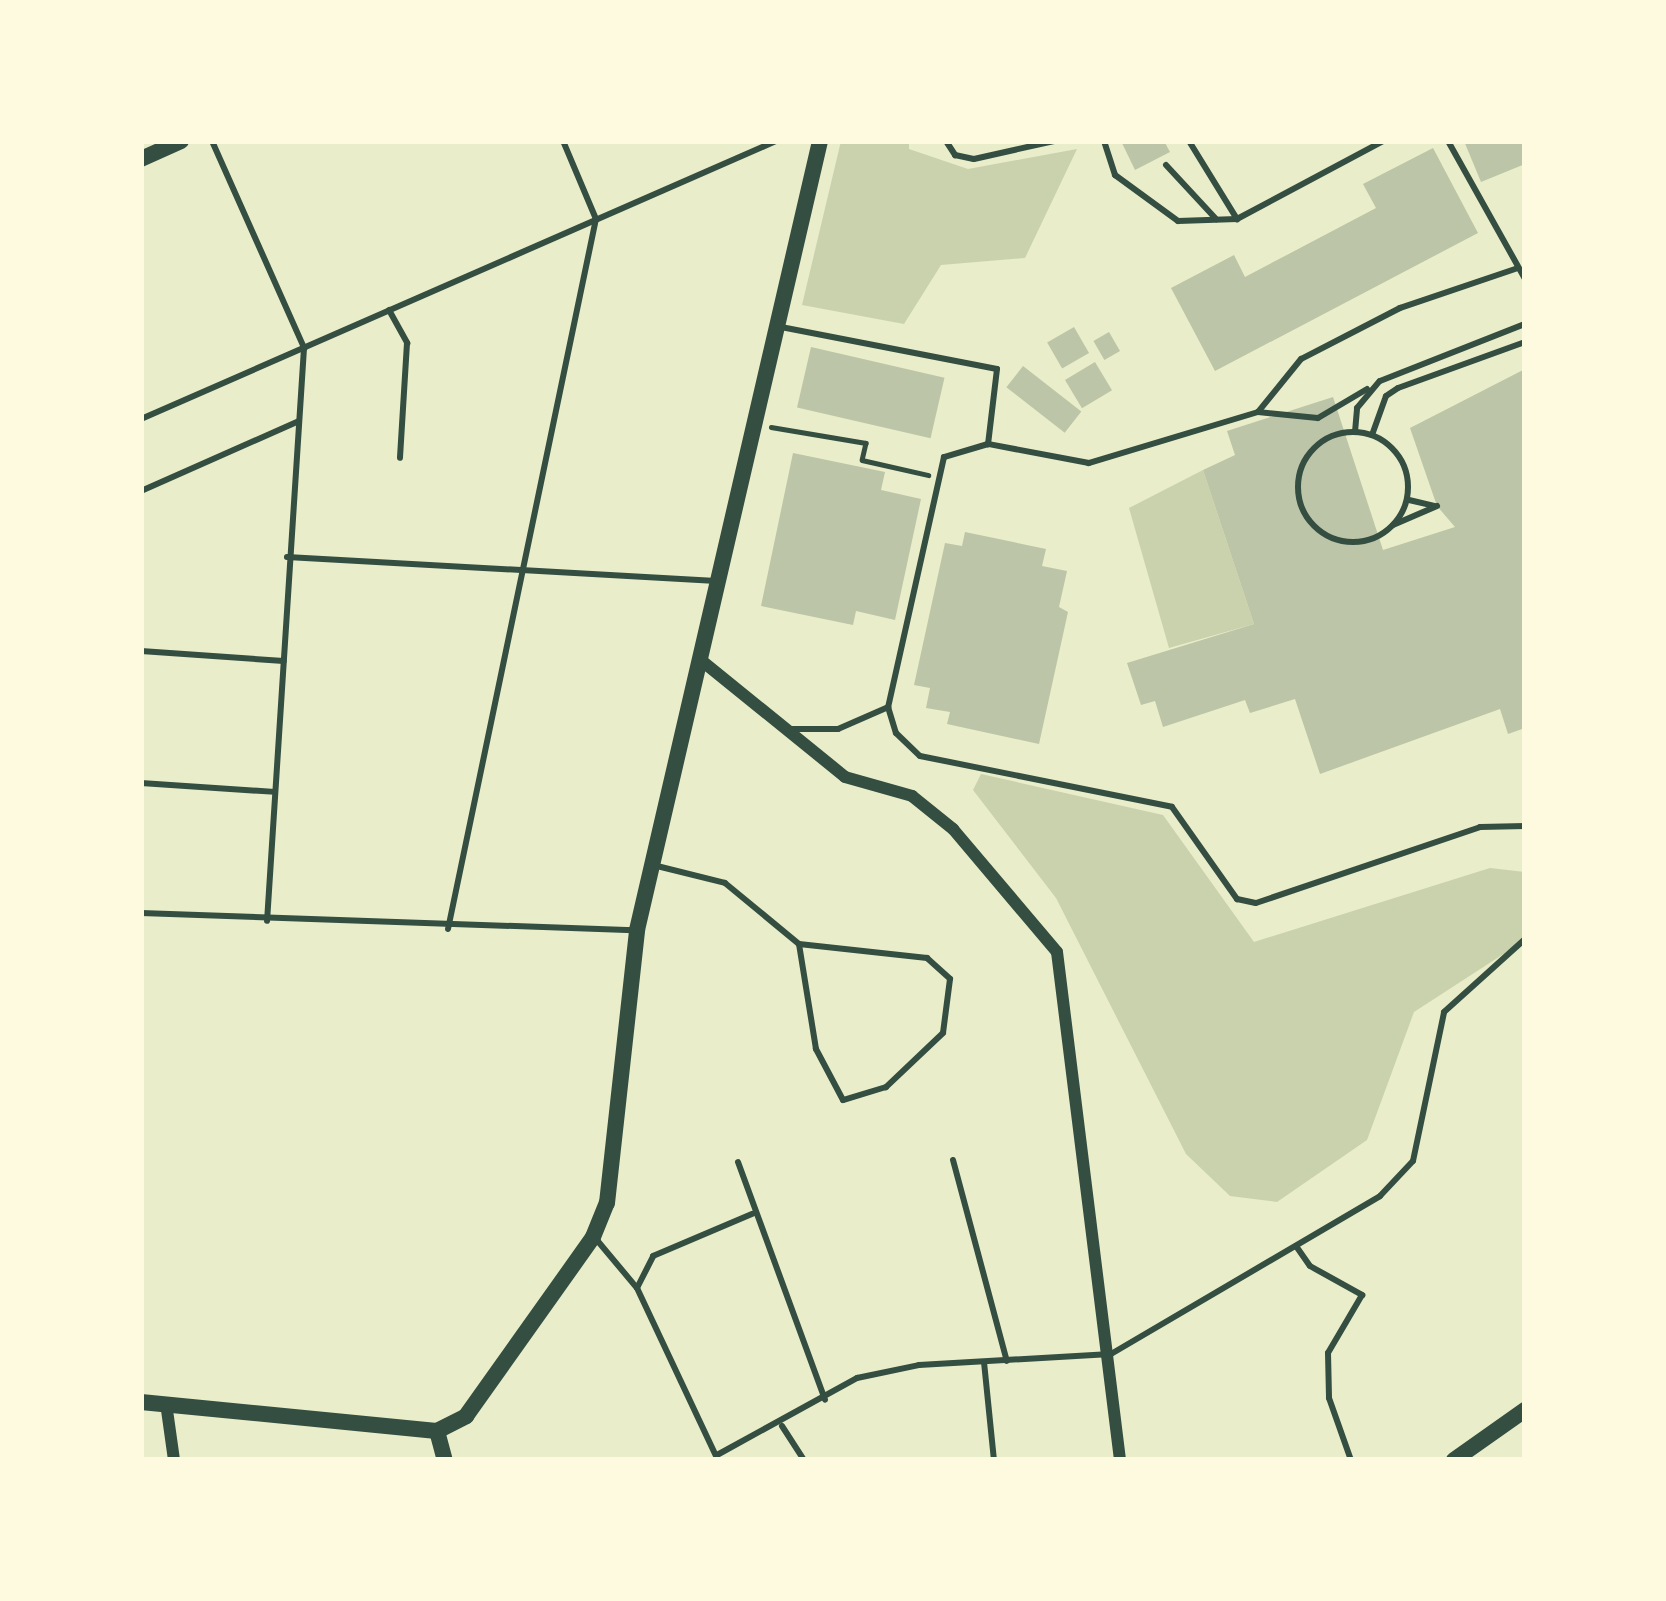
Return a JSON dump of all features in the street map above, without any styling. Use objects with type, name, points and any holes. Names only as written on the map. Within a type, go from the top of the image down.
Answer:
[{"type":"street","points":[[141,159],[181,141]]},
{"type":"street","points":[[141,1402],[437,1431],[466,1416],[593,1237],[607,1203],[637,930],[820,141]]},
{"type":"street","points":[[701,661],[792,729],[845,777],[912,796],[953,829],[1057,952],[1111,1354],[1120,1460]]},
{"type":"street","points":[[166,1403],[174,1460]]},
{"type":"street","points":[[1454,1460],[1525,1410]]},
{"type":"street","points":[[437,1431],[445,1460]]},
{"type":"lane","points":[[212,141],[304,348],[286,557],[268,921]]},
{"type":"lane","points":[[448,929],[596,219],[563,141]]},
{"type":"lane","points":[[141,419],[776,141]]},
{"type":"lane","points":[[946,141],[955,155],[974,159],[1054,141]]},
{"type":"lane","points":[[1104,141],[1115,175],[1178,220],[1237,219],[1382,141]]},
{"type":"lane","points":[[1189,141],[1237,219]]},
{"type":"lane","points":[[1448,141],[1525,279]]},
{"type":"lane","points":[[1166,165],[1216,220]]},
{"type":"lane","points":[[1258,412],[1301,359],[1400,308],[1518,268]]},
{"type":"lane","points":[[389,310],[406,343],[400,458]]},
{"type":"lane","points":[[1525,324],[1380,381],[1344,410],[1318,418],[1258,412],[1089,463],[988,444],[944,457],[888,707],[896,733],[920,756],[1172,807],[1238,899],[1256,903],[1480,826],[1525,826]]},
{"type":"lane","points":[[777,326],[997,370],[988,444]]},
{"type":"lane","points":[[1372,435],[1386,396],[1398,388],[1525,342]]},
{"type":"lane","points":[[1355,432],[1358,407],[1380,381]]},
{"type":"lane","points":[[1318,418],[1338,434]]},
{"type":"lane","points":[[141,474],[144,490],[297,422]]},
{"type":"lane","points":[[1338,434],[1372,435],[1399,456],[1407,498],[1414,508],[1437,506],[1344,543],[1326,537],[1301,509],[1297,490],[1307,454],[1338,434]]},
{"type":"lane","points":[[1393,525],[1407,498]]},
{"type":"lane","points":[[286,557],[720,581]]},
{"type":"lane","points":[[141,651],[284,661]]},
{"type":"lane","points":[[792,729],[838,729],[888,707]]},
{"type":"lane","points":[[141,783],[275,792]]},
{"type":"lane","points":[[653,866],[725,883],[799,944],[927,958],[950,979],[943,1033],[886,1087],[843,1100],[816,1049],[799,944]]},
{"type":"lane","points":[[141,913],[448,929],[637,930]]},
{"type":"lane","points":[[593,1237],[637,1288],[718,1458],[782,1426],[857,1378],[984,1362],[1111,1354],[1380,1196],[1413,1161],[1444,1012],[1525,939]]},
{"type":"lane","points":[[953,1160],[1007,1361]]},
{"type":"lane","points":[[738,1162],[752,1214],[824,1400]]},
{"type":"lane","points":[[637,1288],[653,1256],[752,1214]]},
{"type":"lane","points":[[1296,1246],[1310,1267],[1362,1295],[1328,1353],[1329,1398],[1351,1460]]},
{"type":"lane","points":[[984,1362],[994,1460]]},
{"type":"lane","points":[[782,1426],[804,1460]]},
{"type":"path","points":[[769,427],[866,443],[862,460],[921,473]]},
{"type":"green space","points":[[841,141],[909,141],[909,149],[968,169],[1077,149],[1025,258],[941,265],[904,324],[802,305]]},
{"type":"green space","points":[[1203,470],[1254,624],[1169,648],[1129,508]]},
{"type":"green space","points":[[981,774],[1163,815],[1254,942],[1490,868],[1525,872],[1525,940],[1414,1012],[1367,1140],[1277,1202],[1230,1196],[1186,1154],[1056,898],[973,790]]},
{"type":"building","points":[[1121,141],[1164,141],[1170,152],[1135,170]]},
{"type":"building","points":[[1464,141],[1525,141],[1525,164],[1481,182]]},
{"type":"building","points":[[1433,148],[1478,233],[1215,371],[1171,288],[1234,255],[1245,277],[1376,208],[1363,184]]},
{"type":"building","points":[[1074,327],[1089,353],[1062,368],[1047,342]]},
{"type":"building","points":[[1109,332],[1120,351],[1104,360],[1093,341]]},
{"type":"building","points":[[811,347],[944,378],[931,438],[797,407]]},
{"type":"building","points":[[1095,362],[1112,390],[1082,408],[1065,380]]},
{"type":"building","points":[[1023,366],[1081,412],[1065,433],[1006,387]]},
{"type":"building","points":[[1525,369],[1525,728],[1508,734],[1500,709],[1320,774],[1295,699],[1250,713],[1245,700],[1163,727],[1155,701],[1141,705],[1127,663],[1254,624],[1203,470],[1235,455],[1227,431],[1333,397],[1383,550],[1455,527],[1437,506],[1410,428]]},
{"type":"building","points":[[793,453],[885,472],[881,490],[921,499],[895,620],[856,611],[853,625],[761,606]]},
{"type":"building","points":[[965,532],[1046,549],[1042,566],[1067,571],[1059,607],[1068,612],[1039,744],[947,724],[950,712],[926,708],[930,688],[914,685],[945,543],[962,546]]}]
